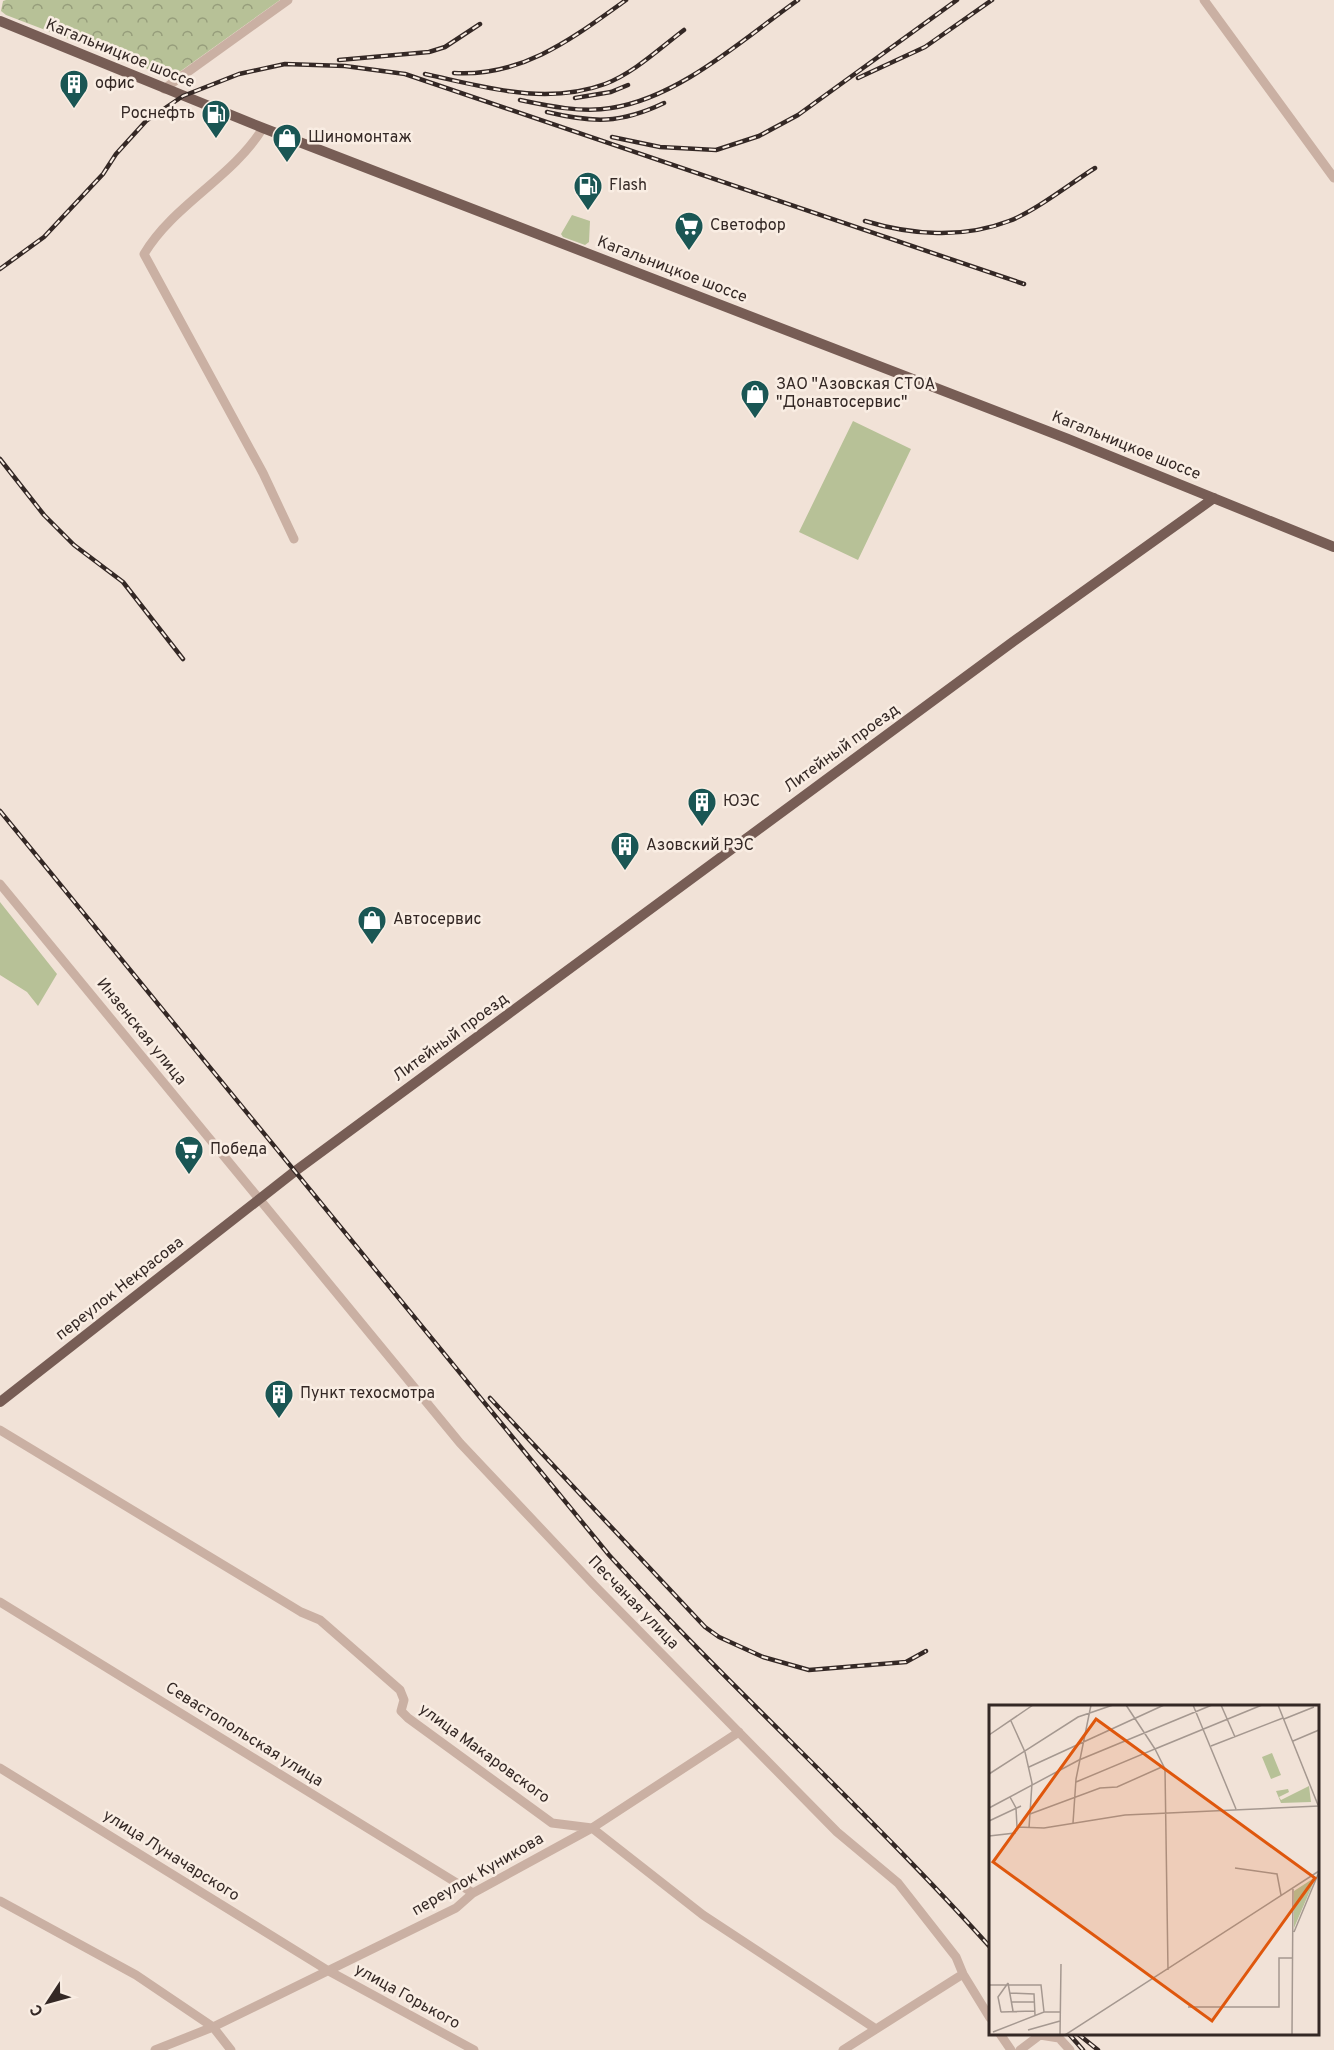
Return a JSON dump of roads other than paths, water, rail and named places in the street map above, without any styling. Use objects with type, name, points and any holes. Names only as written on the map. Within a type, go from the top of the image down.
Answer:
[{"type":"main road","name":"Кагальницкое шоссе","points":[[0,21],[263,128],[1215,498],[1334,548]]},
{"type":"main road","name":"Литейный проезд","points":[[259,1200],[1014,641],[1215,498]]},
{"type":"main road","name":"переулок Некрасова","points":[[0,1402],[259,1200]]},
{"type":"street","points":[[164,88],[288,0]]},
{"type":"street","points":[[1204,0],[1334,178]]},
{"type":"street","points":[[263,128],[236,163],[157,232],[144,254],[263,472],[294,539]]},
{"type":"street","name":"Инзенская улица","points":[[0,884],[259,1200]]},
{"type":"street","name":"Песчаная улица","points":[[259,1200],[460,1443],[594,1585],[837,1832],[898,1883],[956,1957],[963,1974],[989,2016]]},
{"type":"street","name":"улица Макаровского","points":[[0,1430],[301,1612],[320,1620],[400,1690],[404,1700],[401,1711],[408,1718],[552,1823],[592,1828]]},
{"type":"street","name":"Севастопольская улица","points":[[0,1602],[473,1893]]},
{"type":"street","name":"переулок Куникова","points":[[154,2050],[213,2027],[456,1908],[473,1893],[592,1828],[739,1732]]},
{"type":"street","name":"улица Луначарского","points":[[0,1768],[327,1970]]},
{"type":"street","points":[[592,1828],[703,1915],[876,2029]]},
{"type":"street","points":[[0,1901],[136,1974],[213,2027],[231,2050]]},
{"type":"street","name":"улица Горького","points":[[327,1970],[474,2050]]},
{"type":"street","points":[[843,2050],[963,1974]]},
{"type":"street","points":[[1001,2035],[1011,2050]]},
{"type":"street","points":[[1020,2050],[1040,2035],[1059,2038],[1070,2050]]},
{"type":"railway","points":[[454,73],[479,73],[525,62],[566,41],[626,0]]},
{"type":"railway","points":[[520,100],[588,110],[611,108],[636,102],[686,80],[733,49],[798,0]]},
{"type":"railway","points":[[612,137],[660,147],[716,150],[759,136],[798,115],[957,0]]},
{"type":"railway","points":[[858,78],[925,47],[992,0]]},
{"type":"railway","points":[[339,60],[429,52],[445,47],[480,24]]},
{"type":"railway","points":[[425,74],[492,89],[560,94],[605,84],[616,79],[646,60],[684,30]]},
{"type":"railway","points":[[0,269],[44,237],[103,174],[116,154],[146,121],[183,96],[239,74],[285,64],[345,66],[405,74],[1024,284]]},
{"type":"railway","points":[[575,98],[611,92],[628,85]]},
{"type":"railway","points":[[547,112],[606,120],[634,115],[664,103]]},
{"type":"railway","points":[[865,221],[919,232],[974,231],[1019,217],[1095,168]]},
{"type":"railway","points":[[0,459],[44,515],[74,545],[123,582],[183,659]]},
{"type":"railway","points":[[0,811],[609,1555],[703,1654],[896,1847],[989,1946]]},
{"type":"railway","points":[[490,1398],[705,1627],[719,1637],[763,1657],[809,1670],[906,1662],[926,1651]]},
{"type":"railway","points":[[1070,2035],[1083,2050]]},
{"type":"railway","points":[[1079,2035],[1098,2050]]},
{"type":"place","name":"офис","points":[[74,110]]},
{"type":"place","name":"Роснефть","points":[[216,140]]},
{"type":"place","name":"Шиномонтаж","points":[[287,164]]},
{"type":"place","name":"Flash","points":[[588,212]]},
{"type":"place","name":"Светофор","points":[[689,252]]},
{"type":"place","name":"ЗАО \"Азовская СТОА \"Донавтосервис\"","points":[[755,420]]},
{"type":"place","name":"ЮЭС","points":[[702,828]]},
{"type":"place","name":"Азовский РЭС","points":[[625,872]]},
{"type":"place","name":"Автосервис","points":[[372,946]]},
{"type":"place","name":"Победа","points":[[189,1176]]},
{"type":"place","name":"Пункт техосмотра","points":[[279,1420]]}]
